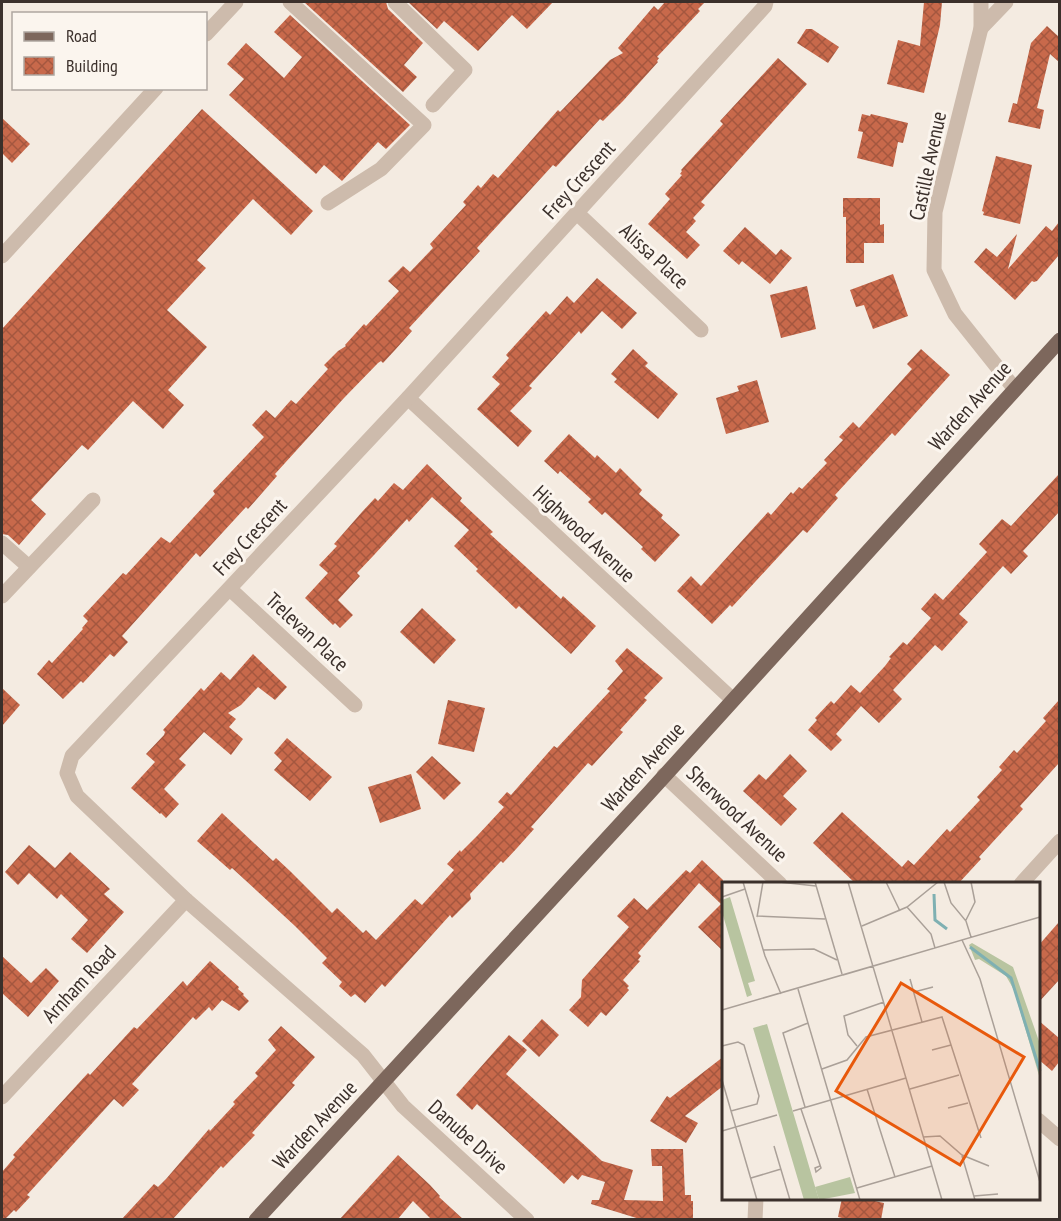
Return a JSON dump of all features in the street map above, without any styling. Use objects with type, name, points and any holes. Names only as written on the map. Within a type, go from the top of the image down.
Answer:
[{"type":"main road","name":"Warden Avenue","points":[[256,1220],[1059,340]]},
{"type":"street","points":[[207,33],[236,2]]},
{"type":"street","points":[[290,2],[424,125],[381,169],[328,203]]},
{"type":"street","points":[[395,2],[465,70],[433,105]]},
{"type":"street","name":"Frey Crescent","points":[[383,1083],[363,1055],[186,900],[77,796],[67,773],[72,756],[408,399],[765,6],[766,2]]},
{"type":"street","name":"Castille Avenue","points":[[981,2],[981,28],[935,212],[934,270],[956,314],[1014,388]]},
{"type":"street","points":[[981,28],[1006,2]]},
{"type":"street","points":[[2,256],[154,90]]},
{"type":"street","name":"Alissa Place","points":[[577,213],[702,330]]},
{"type":"street","name":"Highwood Avenue","points":[[408,399],[732,699]]},
{"type":"street","points":[[2,596],[93,500]]},
{"type":"street","points":[[2,543],[29,567]]},
{"type":"street","name":"Trelevan Place","points":[[230,589],[355,705]]},
{"type":"street","name":"Sherwood Avenue","points":[[664,775],[778,882]]},
{"type":"street","points":[[1023,882],[1059,841]]},
{"type":"street","name":"Arnham Road","points":[[4,1088],[186,900]]},
{"type":"street","name":"Danube Drive","points":[[383,1083],[403,1106],[527,1220]]},
{"type":"street","points":[[1040,1122],[1059,1139]]},
{"type":"street","points":[[755,1220],[756,1200]]},
{"type":"building","points":[[304,2],[386,2],[388,9],[423,43],[404,65],[417,77],[403,92]]},
{"type":"building","points":[[408,2],[553,2],[527,29],[512,15],[478,51],[444,21],[437,29]]},
{"type":"building","points":[[665,2],[705,2],[698,9],[700,11],[657,57],[658,62],[623,101],[603,121],[600,119],[556,167],[553,165],[477,248],[480,251],[409,328],[412,331],[383,363],[381,361],[378,363],[344,398],[275,474],[277,476],[248,509],[246,507],[200,557],[196,553],[122,636],[128,642],[114,657],[110,654],[83,683],[81,681],[63,699],[37,674],[49,660],[52,663],[83,629],[88,621],[83,616],[161,537],[170,543],[215,494],[213,491],[264,437],[252,425],[266,410],[275,418],[291,400],[296,404],[328,369],[324,365],[346,346],[364,324],[366,326],[399,291],[388,281],[403,266],[410,272],[433,248],[430,244],[466,205],[463,202],[478,185],[481,188],[493,174],[498,178],[558,110],[560,112],[610,60],[623,53],[618,48],[654,6],[658,10]]},
{"type":"building","points":[[924,2],[942,2],[940,25],[924,93],[887,84],[898,40],[920,46]]},
{"type":"building","points":[[290,15],[410,125],[386,149],[378,142],[342,181],[324,165],[316,174],[229,95],[244,79],[227,64],[246,43],[284,78],[302,57],[274,32]]},
{"type":"building","points":[[1047,26],[1059,37],[1059,62],[1050,54],[1037,108],[1044,110],[1040,129],[1008,122],[1013,103],[1017,104],[1031,43]]},
{"type":"building","points":[[806,29],[812,29],[839,47],[828,63],[797,43]]},
{"type":"building","points":[[778,58],[807,84],[701,202],[705,205],[693,218],[696,221],[686,232],[700,245],[687,259],[648,224],[670,199],[665,194],[682,175],[681,170],[723,124],[720,121]]},
{"type":"building","points":[[202,109],[313,211],[291,235],[253,199],[197,260],[206,268],[167,310],[207,347],[168,390],[184,405],[163,429],[133,401],[88,450],[82,445],[31,500],[46,514],[19,545],[8,535],[2,534],[2,329]]},
{"type":"building","points":[[862,114],[908,123],[903,143],[898,142],[893,167],[857,158],[863,132],[858,131]]},
{"type":"building","points":[[2,118],[30,144],[12,163],[2,153]]},
{"type":"building","points":[[996,156],[1032,165],[1020,224],[983,215],[982,211]]},
{"type":"building","points":[[843,198],[880,198],[880,225],[884,224],[884,243],[864,243],[864,263],[846,263],[846,217],[843,217]]},
{"type":"building","points":[[1059,222],[1059,255],[1037,281],[1032,281],[1015,300],[974,262],[986,248],[997,257],[1017,234],[1008,269],[1046,226],[1052,231]]},
{"type":"building","points":[[745,227],[776,255],[781,249],[792,258],[770,284],[742,261],[739,265],[723,251]]},
{"type":"building","points":[[893,274],[908,316],[873,329],[864,305],[856,307],[850,290]]},
{"type":"building","points":[[597,278],[637,313],[622,329],[602,311],[581,334],[579,331],[529,386],[532,388],[510,411],[532,431],[518,447],[477,409],[500,384],[492,377],[509,358],[506,355],[546,311],[550,315],[567,296],[574,303]]},
{"type":"building","points":[[807,286],[816,329],[781,338],[770,295]]},
{"type":"building","points":[[633,349],[648,363],[645,366],[678,394],[658,419],[614,382],[617,379],[611,374]]},
{"type":"building","points":[[921,349],[950,375],[895,436],[892,433],[835,495],[838,498],[807,533],[803,530],[732,607],[730,605],[712,624],[677,591],[691,576],[701,586],[768,512],[771,515],[791,492],[793,494],[799,487],[802,489],[827,463],[824,460],[843,440],[839,437],[853,422],[859,428],[912,369],[907,364]]},
{"type":"building","points":[[757,380],[769,422],[726,434],[716,398],[739,391],[737,386]]},
{"type":"building","points":[[569,434],[595,458],[597,455],[616,473],[620,468],[642,490],[639,494],[663,515],[661,518],[680,535],[655,562],[641,549],[643,547],[605,512],[602,515],[588,502],[591,499],[560,471],[558,474],[544,461]]},
{"type":"building","points":[[427,464],[462,498],[460,501],[493,532],[490,534],[561,599],[563,596],[596,626],[571,654],[519,606],[516,609],[476,571],[478,569],[454,546],[469,530],[432,497],[409,522],[407,519],[357,573],[360,576],[338,600],[353,615],[340,628],[335,623],[333,625],[305,598],[328,573],[319,565],[337,546],[334,544],[362,512],[375,498],[378,501],[394,483],[403,490]]},
{"type":"building","points":[[1059,474],[1059,512],[1023,551],[1028,556],[1011,574],[1003,566],[959,614],[968,622],[942,651],[935,645],[893,690],[902,699],[879,723],[861,706],[836,734],[842,740],[831,751],[808,730],[817,720],[815,718],[831,701],[834,704],[851,685],[860,693],[903,642],[907,645],[931,618],[921,609],[935,593],[943,600],[987,552],[979,544],[1002,519],[1011,526]]},
{"type":"building","points":[[422,608],[456,640],[434,664],[400,632]]},
{"type":"building","points":[[627,648],[663,678],[644,698],[647,700],[620,730],[623,732],[592,766],[588,763],[531,827],[534,829],[517,848],[503,863],[501,861],[470,894],[471,899],[452,918],[450,915],[385,987],[382,984],[365,1003],[355,994],[351,997],[339,986],[342,982],[322,963],[327,958],[295,926],[232,868],[230,870],[197,841],[222,813],[273,861],[276,858],[332,913],[337,908],[363,933],[366,930],[376,940],[415,899],[422,905],[454,870],[447,864],[504,807],[498,802],[507,792],[511,795],[554,746],[557,748],[610,691],[607,689],[623,671],[615,661]]},
{"type":"building","points":[[253,654],[287,687],[275,700],[258,687],[241,705],[228,713],[236,719],[229,727],[243,739],[231,755],[204,732],[179,759],[186,765],[164,789],[179,804],[166,818],[131,788],[155,762],[146,754],[164,735],[163,730],[201,688],[204,691],[221,672],[230,680]]},
{"type":"building","points":[[2,688],[20,705],[2,726]]},
{"type":"building","points":[[448,700],[485,708],[474,752],[438,744]]},
{"type":"building","points":[[1059,700],[1059,763],[1020,806],[1023,809],[979,857],[981,859],[960,882],[854,882],[813,843],[842,812],[902,867],[908,860],[914,865],[947,829],[950,832],[980,800],[977,797],[1002,770],[999,767],[1014,750],[1017,753],[1046,721],[1043,718]]},
{"type":"building","points":[[287,738],[332,777],[310,801],[274,770],[282,761],[274,753]]},
{"type":"building","points":[[790,754],[807,771],[783,796],[797,809],[781,826],[743,791],[759,774],[766,780]]},
{"type":"building","points":[[432,756],[461,783],[444,800],[416,772]]},
{"type":"building","points":[[411,774],[421,809],[380,823],[368,787]]},
{"type":"building","points":[[29,845],[55,868],[70,852],[110,889],[104,894],[124,912],[87,953],[71,939],[88,920],[61,894],[57,899],[29,873],[18,885],[5,872]]},
{"type":"building","points":[[702,860],[723,880],[722,950],[698,927],[721,904],[699,883],[638,953],[641,956],[638,960],[640,961],[623,980],[629,986],[627,988],[629,990],[606,1016],[601,1012],[588,1027],[569,1010],[581,997],[582,980],[629,927],[617,916],[634,898],[647,910],[686,870],[690,873]]},
{"type":"building","points":[[1059,922],[1059,980],[1040,1001],[1040,944]]},
{"type":"building","points":[[2,956],[31,983],[46,968],[59,981],[28,1017],[2,993]]},
{"type":"building","points":[[210,961],[239,987],[238,989],[249,1001],[239,1011],[222,1000],[212,1011],[209,1007],[196,1020],[193,1017],[132,1084],[139,1090],[123,1107],[114,1099],[27,1195],[30,1197],[16,1212],[14,1210],[2,1220],[2,1172],[15,1157],[13,1155],[88,1073],[90,1075],[134,1027],[137,1029],[183,981],[187,986]]},
{"type":"building","points":[[542,1019],[559,1035],[539,1057],[522,1041]]},
{"type":"building","points":[[1040,1022],[1059,1038],[1059,1062],[1052,1071],[1040,1061]]},
{"type":"building","points":[[281,1026],[315,1057],[292,1083],[295,1085],[252,1133],[255,1135],[223,1168],[221,1166],[172,1220],[121,1220],[154,1184],[158,1187],[166,1179],[209,1129],[210,1131],[235,1104],[233,1102],[258,1076],[255,1073],[276,1050],[268,1040]]},
{"type":"building","points":[[509,1035],[527,1050],[506,1074],[602,1161],[633,1170],[624,1200],[663,1201],[662,1166],[652,1166],[651,1149],[683,1149],[685,1195],[691,1195],[691,1201],[693,1201],[693,1220],[643,1220],[591,1204],[592,1200],[599,1200],[605,1182],[582,1175],[578,1180],[572,1175],[564,1184],[477,1104],[472,1110],[456,1095]]},
{"type":"building","points":[[722,1058],[722,1087],[685,1116],[698,1123],[686,1143],[650,1121],[667,1096],[670,1098]]},
{"type":"building","points":[[398,1155],[464,1220],[432,1220],[413,1201],[397,1220],[339,1220]]},
{"type":"building","points":[[842,1200],[870,1200],[884,1203],[881,1220],[850,1220],[838,1217]]}]
